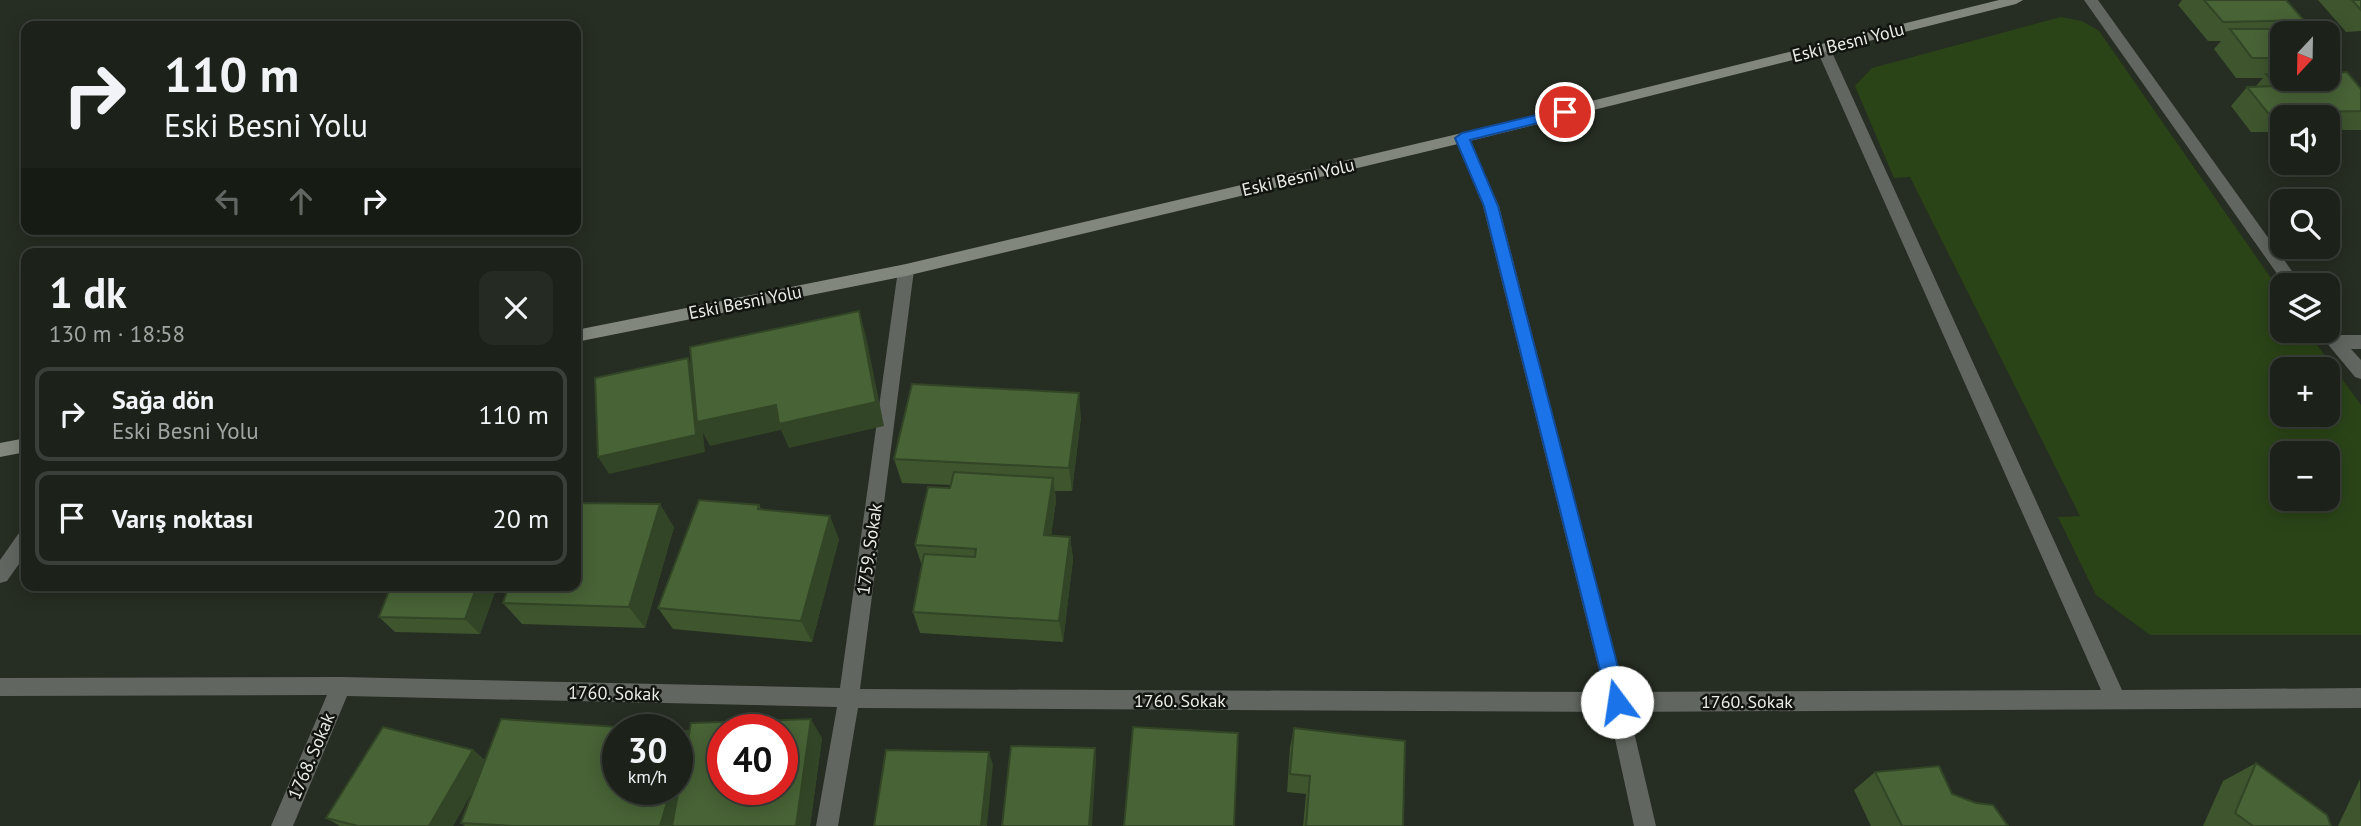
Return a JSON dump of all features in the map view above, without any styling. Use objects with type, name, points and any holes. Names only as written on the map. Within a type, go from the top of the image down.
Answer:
[{"type":"main road","name":"Eski Besni Yolu","points":[[581,335],[906,270],[1462,138],[2016,0]]},
{"type":"main road","points":[[0,450],[21,445]]},
{"type":"street","points":[[2091,0],[2285,273]]},
{"type":"street","points":[[1823,48],[2116,700]]},
{"type":"street","points":[[1462,138],[1491,206],[1617,702],[1645,826]]},
{"type":"street","name":"1759. Sokak","points":[[827,826],[849,698],[906,270]]},
{"type":"street","points":[[2340,338],[2361,342]]},
{"type":"street","points":[[2337,343],[2361,372]]},
{"type":"street","points":[[0,575],[21,546]]},
{"type":"street","name":"1760. Sokak","points":[[0,687],[341,687],[849,698],[1617,702],[2361,698]]},
{"type":"street","name":"1768. Sokak","points":[[282,826],[341,687]]},
{"type":"green space","points":[[2061,17],[2082,21],[2099,31],[2270,277],[2270,343],[2316,343],[2326,357],[2270,357],[2270,427],[2340,427],[2340,376],[2361,405],[2361,635],[2150,635],[2096,595],[2058,517],[2080,516],[1910,177],[1894,178],[1855,86],[1872,68]]},
{"type":"building","points":[[2204,0],[2286,0],[2304,20],[2223,22]]},
{"type":"building","points":[[2352,0],[2361,0],[2361,10]]},
{"type":"building","points":[[2230,29],[2270,29],[2270,58],[2252,58]]},
{"type":"building","points":[[2340,72],[2347,72],[2361,89],[2361,111],[2340,111],[2340,105],[2270,105],[2268,113],[2247,87],[2270,86],[2270,91],[2340,91]]},
{"type":"building","points":[[859,311],[876,402],[779,424],[776,405],[697,422],[690,347]]},
{"type":"building","points":[[688,358],[696,435],[598,457],[595,378]]},
{"type":"building","points":[[912,384],[1079,393],[1069,468],[894,459]]},
{"type":"building","points":[[954,472],[1053,478],[1044,535],[1070,537],[1059,621],[913,612],[924,554],[975,557],[976,549],[915,545],[928,487],[950,488]]},
{"type":"building","points":[[699,500],[759,505],[758,509],[830,516],[801,621],[658,608]]},
{"type":"building","points":[[581,503],[660,504],[629,607],[503,603],[507,591],[581,591]]},
{"type":"building","points":[[389,591],[475,591],[465,619],[379,617]]},
{"type":"building","points":[[501,719],[602,726],[602,805],[666,805],[660,826],[514,826],[461,823]]},
{"type":"building","points":[[798,719],[811,719],[796,826],[672,826],[676,805],[693,805],[693,723],[707,722],[707,805],[798,805]]},
{"type":"building","points":[[383,727],[473,750],[429,826],[358,826],[326,818]]},
{"type":"building","points":[[1133,727],[1238,733],[1234,826],[1124,826]]},
{"type":"building","points":[[1294,728],[1405,741],[1403,826],[1306,826],[1310,776],[1290,774]]},
{"type":"building","points":[[1011,746],[1095,748],[1089,826],[1002,826]]},
{"type":"building","points":[[886,750],[989,752],[981,826],[874,826]]},
{"type":"building","points":[[2256,763],[2327,815],[2331,826],[2253,826],[2235,813]]},
{"type":"building","points":[[1939,766],[1952,794],[1976,803],[1993,805],[2008,826],[1902,826],[1875,772]]},
{"type":"route","points":[[1565,112],[1462,138],[1491,206],[1617,702]]}]
